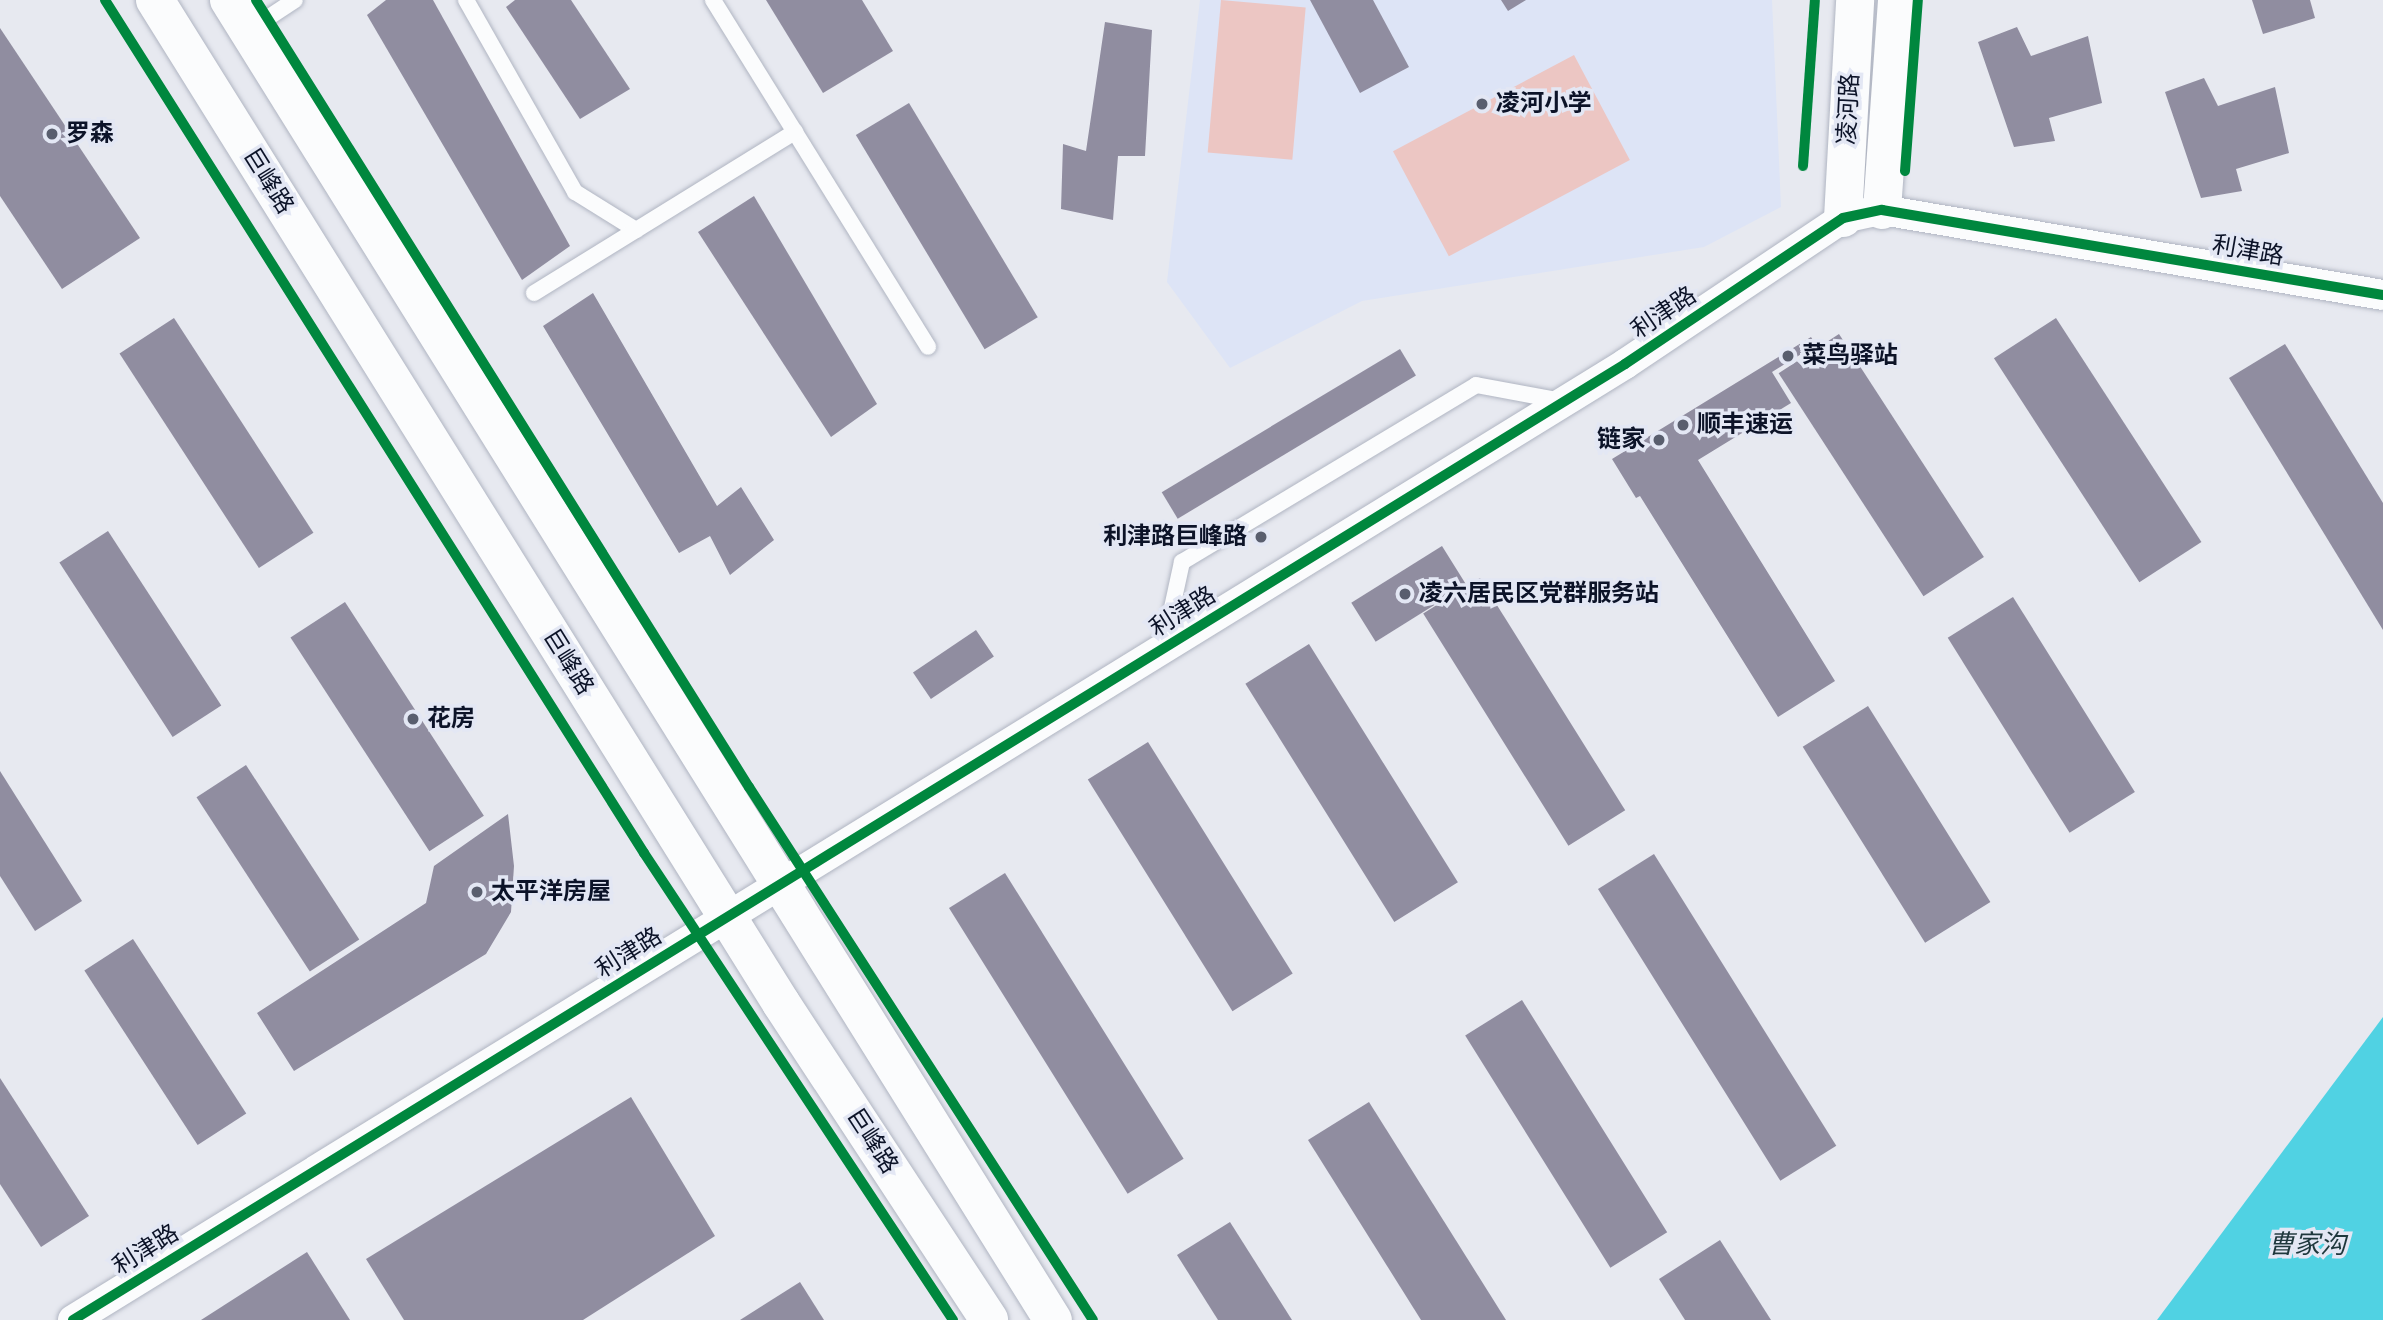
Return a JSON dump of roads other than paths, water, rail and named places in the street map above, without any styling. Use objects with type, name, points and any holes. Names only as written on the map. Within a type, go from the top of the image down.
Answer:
[{"type":"main road","name":"巨峰路","points":[[155,0],[727,918],[989,1320]]},
{"type":"main road","name":"凌河路","points":[[1843,218],[1855,0]]},
{"type":"main road","name":"凌河路","points":[[1882,210],[1897,0]]},
{"type":"main road","points":[[238,15],[1053,1320]]},
{"type":"street","name":"利津路","points":[[73,1320],[1564,402],[1843,218],[1882,210],[2383,295]]},
{"type":"lane","points":[[238,15],[295,0]]},
{"type":"lane","points":[[466,0],[575,192],[636,230]]},
{"type":"lane","points":[[713,0],[928,347]]},
{"type":"lane","points":[[534,293],[795,132]]},
{"type":"lane","points":[[1163,649],[1182,562],[1476,385],[1564,402]]},
{"type":"water","name":"曹家沟","points":[[2383,1017],[2383,1320],[2157,1320]]},
{"type":"place","name":"凌河小学","points":[[1482,104]]},
{"type":"place","name":"罗森","points":[[52,134]]},
{"type":"place","name":"菜鸟驿站","points":[[1788,356]]},
{"type":"place","name":"顺丰速运","points":[[1683,425]]},
{"type":"place","name":"链家","points":[[1659,440]]},
{"type":"place","name":"利津路巨峰路","points":[[1261,537]]},
{"type":"place","name":"凌六居民区党群服务站","points":[[1405,594]]},
{"type":"place","name":"花房","points":[[413,719]]},
{"type":"place","name":"太平洋房屋","points":[[477,892]]}]
